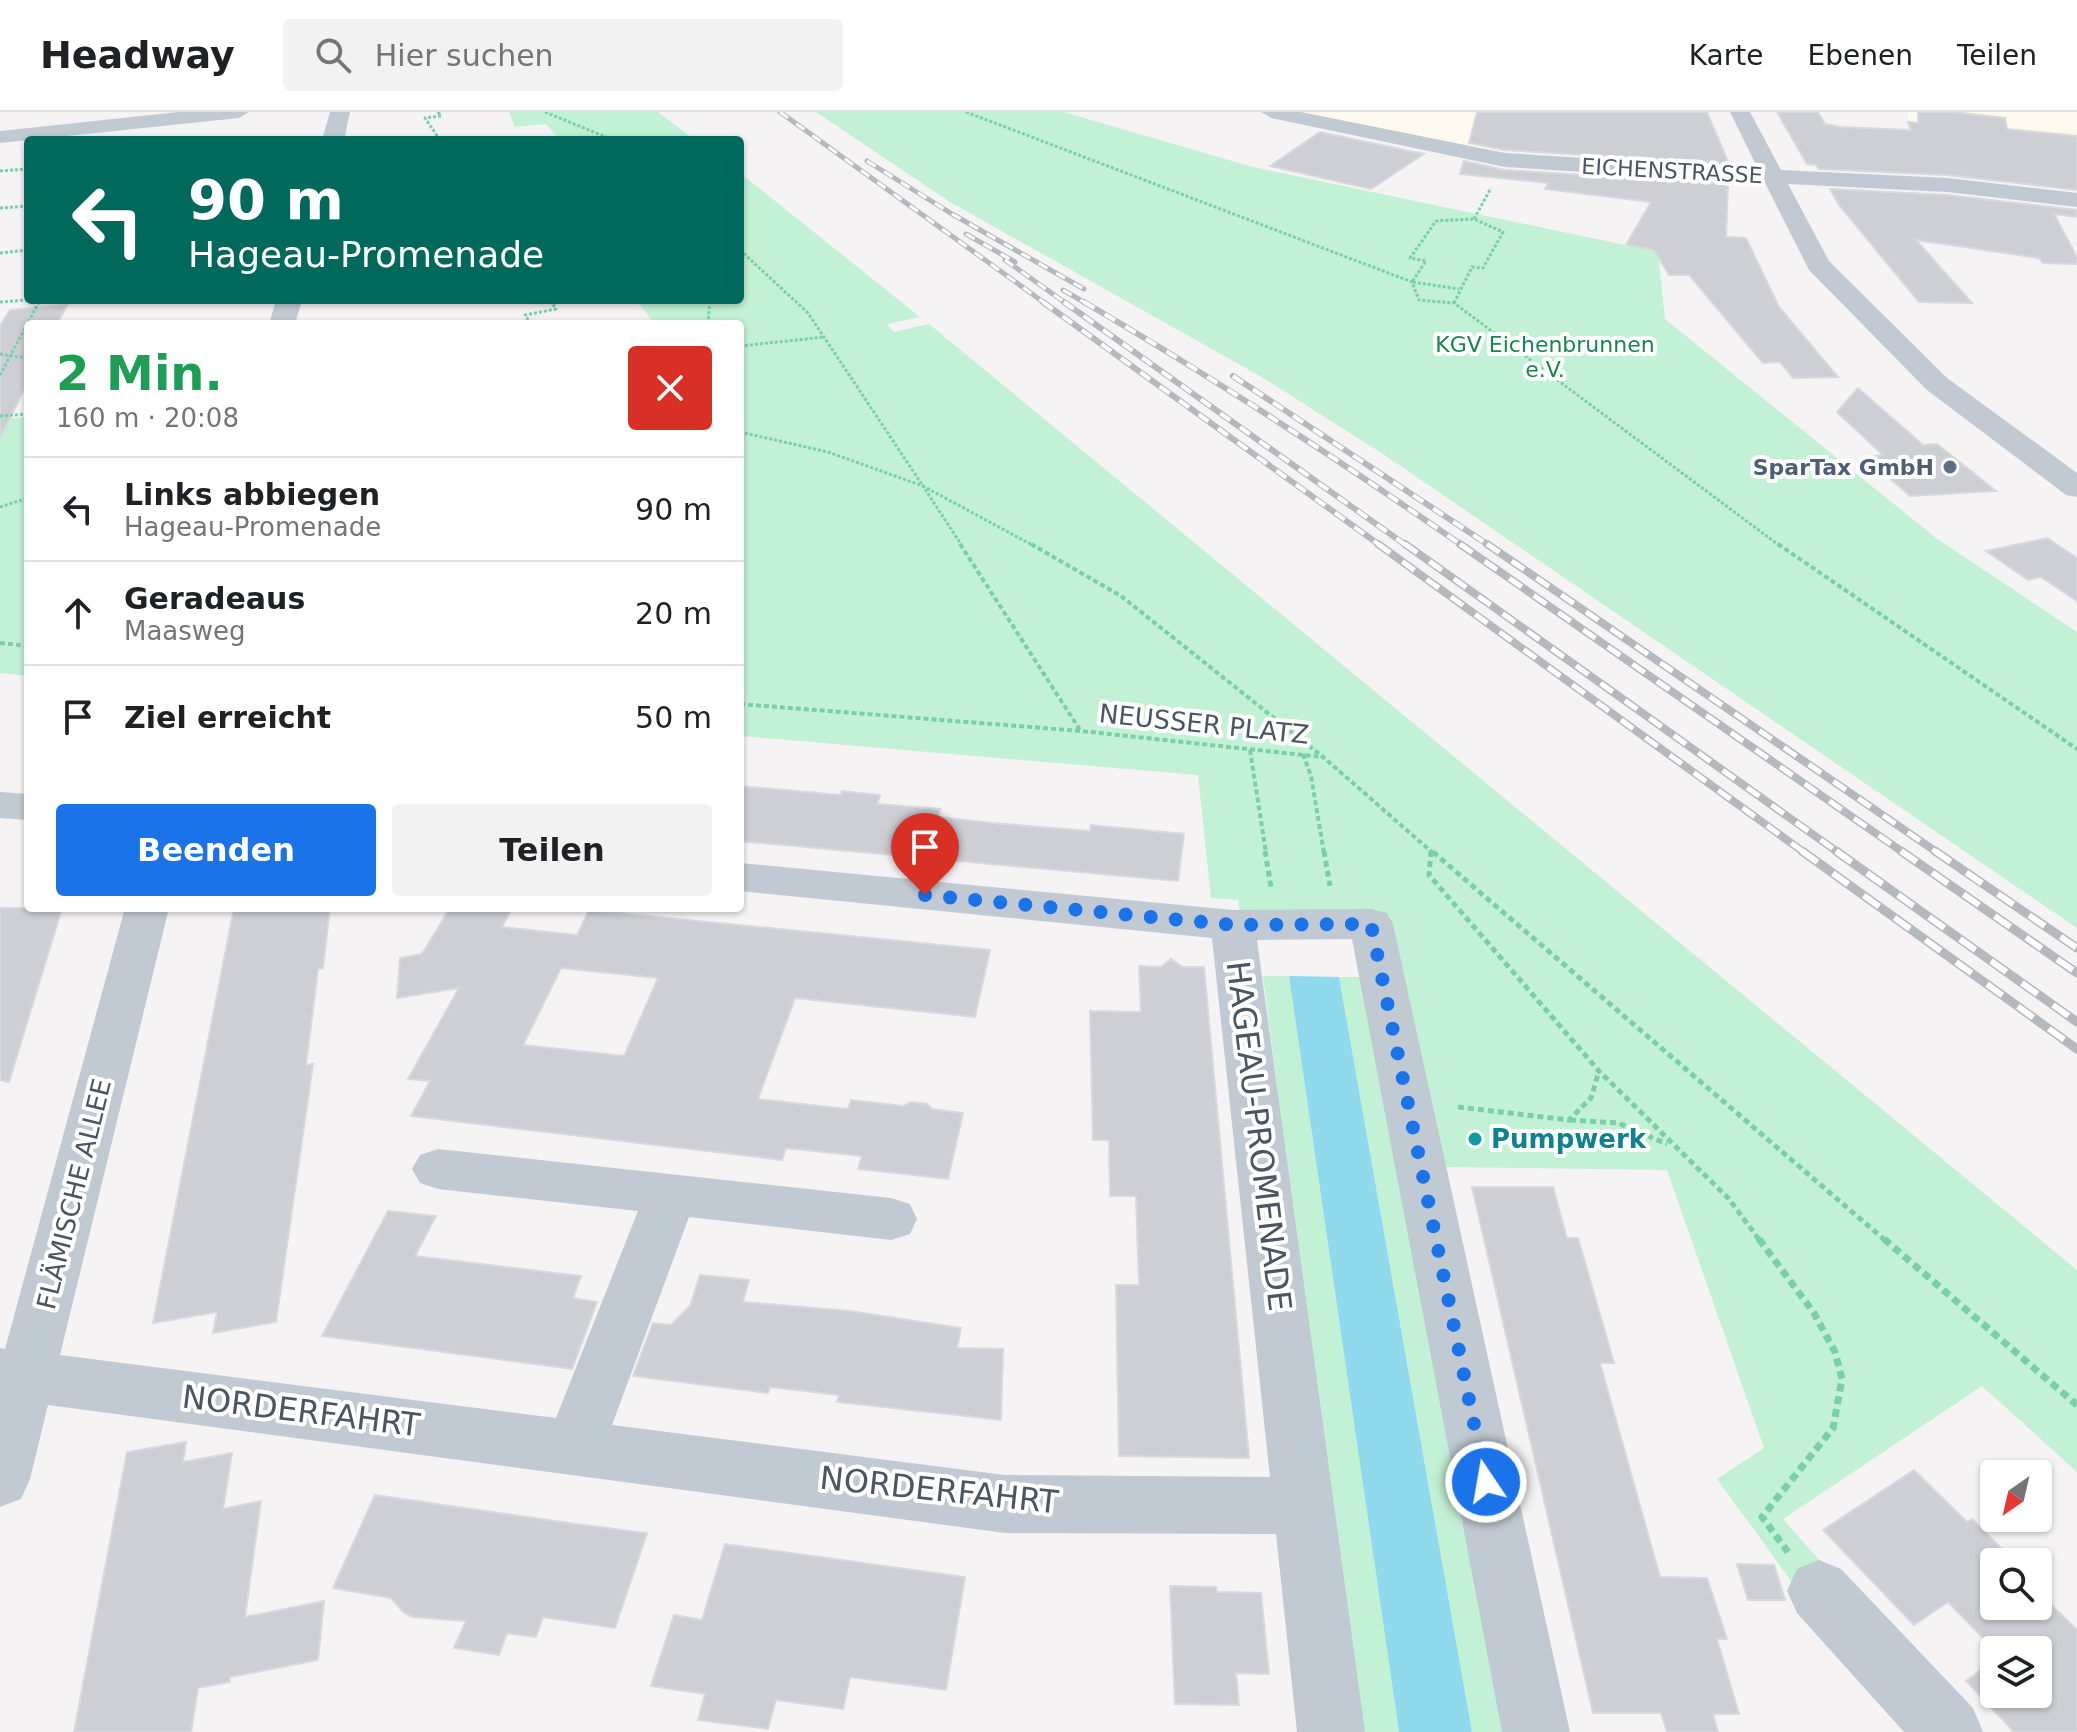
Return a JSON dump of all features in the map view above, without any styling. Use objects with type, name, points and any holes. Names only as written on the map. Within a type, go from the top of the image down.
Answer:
[{"type":"street","points":[[1,138],[239,112]]},
{"type":"street","points":[[334,136],[340,112]]},
{"type":"street","name":"EICHENSTRASSE","points":[[1271,112],[1505,160],[1947,185],[2077,200]]},
{"type":"street","points":[[1740,112],[1818,265],[1937,384],[2077,488]]},
{"type":"street","points":[[0,805],[24,807]]},
{"type":"street","points":[[744,877],[1255,925]]},
{"type":"street","name":"FLÄMISCHE ALLEE","points":[[0,1479],[13,1375],[146,912]]},
{"type":"street","name":"HAGEAU-PROMENADE","points":[[1331,1732],[1305,1506],[1255,925],[1371,924],[1536,1732]]},
{"type":"street","points":[[438,1169],[891,1219]]},
{"type":"street","points":[[575,1446],[671,1194]]},
{"type":"street","name":"NORDERFAHRT","points":[[13,1375],[1005,1504],[1305,1506]]},
{"type":"street","points":[[1819,1591],[1949,1732]]},
{"type":"path","points":[[437,136],[425,118],[441,116],[438,112]]},
{"type":"path","points":[[545,112],[603,136]]},
{"type":"path","points":[[966,112],[1412,282],[1459,289]]},
{"type":"path","points":[[0,171],[24,169]]},
{"type":"path","points":[[0,208],[24,206]]},
{"type":"path","points":[[1412,282],[1426,261],[1410,258],[1436,221],[1474,219],[1503,232],[1483,268],[1472,267],[1454,303]]},
{"type":"path","points":[[0,253],[24,250]]},
{"type":"path","points":[[744,254],[808,313],[825,337],[1081,731]]},
{"type":"path","points":[[1412,282],[1419,300],[1454,303],[1811,569],[2077,749]]},
{"type":"path","points":[[0,302],[24,300]]},
{"type":"path","points":[[528,320],[525,315],[556,309],[553,304]]},
{"type":"path","points":[[0,375],[24,331]]},
{"type":"path","points":[[744,346],[825,337]]},
{"type":"path","points":[[0,354],[24,358]]},
{"type":"path","points":[[0,416],[24,414]]},
{"type":"path","points":[[744,433],[828,452],[923,486],[1121,596],[1323,757],[2077,1405]]},
{"type":"path","points":[[0,507],[24,499]]},
{"type":"path","points":[[0,643],[24,646]]},
{"type":"path","name":"NEUSSER PLATZ","points":[[744,704],[1081,731],[1323,757]]},
{"type":"path","points":[[1250,750],[1255,925]]},
{"type":"path","points":[[1303,754],[1311,776],[1337,925]]},
{"type":"path","points":[[1433,852],[1429,875],[1599,1071],[1729,1199],[1814,1313],[1835,1352],[1842,1379],[1833,1428],[1762,1517],[1819,1591]]},
{"type":"path","points":[[1569,1120],[1591,1098],[1599,1071]]},
{"type":"path","points":[[1410,1106],[1483,1109],[1618,1123],[1673,1146]]},
{"type":"shaded area","points":[[1298,112],[1707,112],[1722,145],[1578,139],[1500,126],[1489,151]]},
{"type":"shaded area","points":[[1908,112],[2077,112],[2077,191],[2048,188],[2034,133],[1908,122]]},
{"type":"green space","points":[[509,112],[658,112],[690,136],[556,136],[546,124],[515,127]]},
{"type":"green space","name":"KGV Eichenbrunnen e.V.","points":[[816,112],[1064,112],[1249,166],[1658,252],[1665,319],[1936,538],[2077,632],[2077,928],[1386,456],[1260,376],[950,202]]},
{"type":"green space","points":[[744,176],[920,317],[887,324],[894,332],[929,324],[2077,1270],[2077,1472],[1982,1386],[1783,1519],[1843,1587],[1811,1608],[1717,1479],[1764,1448],[1667,1170],[1445,1167],[1389,915],[1240,913],[1238,900],[1211,898],[1198,775],[744,736],[744,320],[652,320],[639,304],[744,304]]},
{"type":"green space","points":[[24,417],[24,676],[0,673],[0,419]]},
{"type":"green space","points":[[1263,976],[1289,976],[1399,1732],[1360,1732]]},
{"type":"green space","points":[[1339,977],[1367,977],[1512,1732],[1472,1732]]},
{"type":"water","points":[[1289,976],[1339,977],[1472,1732],[1399,1732]]},
{"type":"building","points":[[1477,112],[1707,112],[1729,164],[1505,150],[1469,143]]},
{"type":"building","points":[[1777,112],[1818,112],[1825,124],[1840,127],[1911,130],[1908,122],[1918,123],[1918,112],[1953,112],[2005,118],[2007,129],[2077,136],[2077,190],[1947,175],[1819,169],[1816,165],[1807,164]]},
{"type":"building","points":[[1320,132],[1424,154],[1371,189],[1270,166]]},
{"type":"building","points":[[1464,161],[1505,170],[1728,184],[1726,237],[1746,238],[1779,307],[1838,377],[1793,378],[1780,362],[1763,363],[1689,275],[1669,275],[1654,250],[1626,245],[1651,202],[1545,189],[1548,183],[1460,174]]},
{"type":"building","points":[[1830,189],[1947,195],[2077,210],[2077,217],[2054,214],[2077,257],[2077,264],[2043,263],[2039,258],[1916,240],[1972,303],[1919,302],[1839,205]]},
{"type":"building","points":[[67,305],[59,320],[24,320],[24,390],[0,438],[0,326],[10,310]]},
{"type":"building","points":[[1858,388],[1923,445],[1937,444],[1996,491],[1910,496],[1865,457],[1883,455],[1837,412]]},
{"type":"building","points":[[2047,538],[2077,558],[2077,601],[2041,577],[2028,580],[1986,551]]},
{"type":"building","points":[[744,786],[841,795],[842,791],[880,795],[877,804],[940,809],[938,817],[992,823],[1090,831],[1091,825],[1184,834],[1178,881],[744,841]]},
{"type":"building","points":[[0,908],[24,908],[24,912],[61,912],[9,1082],[0,1080]]},
{"type":"building","points":[[233,912],[330,912],[323,968],[318,969],[306,1065],[313,1064],[276,1322],[213,1333],[217,1312],[153,1323]]},
{"type":"building","points":[[448,912],[510,912],[502,927],[577,935],[588,912],[609,912],[990,950],[975,1017],[795,998],[758,1099],[848,1109],[851,1100],[904,1106],[911,1102],[927,1104],[932,1109],[963,1113],[948,1179],[858,1169],[862,1156],[786,1148],[782,1160],[411,1116],[430,1081],[408,1079],[459,988],[397,998],[400,958],[422,954]],"holes":[[[561,968],[658,978],[624,1056],[523,1045]]]},
{"type":"building","points":[[1171,959],[1182,967],[1204,967],[1249,1458],[1119,1456],[1116,1285],[1139,1285],[1136,1196],[1110,1196],[1109,1140],[1093,1140],[1090,1011],[1141,1012],[1139,966],[1161,967]]},
{"type":"building","points":[[1472,1187],[1553,1187],[1567,1238],[1578,1238],[1614,1363],[1600,1363],[1660,1577],[1707,1578],[1727,1639],[1717,1639],[1739,1714],[1713,1714],[1718,1732],[1667,1732],[1661,1713],[1593,1713]]},
{"type":"building","points":[[388,1211],[436,1216],[415,1256],[581,1276],[573,1298],[597,1302],[572,1369],[322,1336]]},
{"type":"building","points":[[700,1275],[749,1280],[743,1302],[850,1311],[961,1328],[957,1348],[1003,1349],[1001,1420],[837,1402],[839,1395],[770,1387],[768,1393],[633,1376],[653,1323],[671,1325],[690,1306]]},
{"type":"building","points":[[186,1442],[183,1462],[232,1453],[223,1509],[261,1501],[245,1617],[324,1601],[318,1660],[230,1677],[230,1682],[198,1688],[191,1732],[74,1732],[127,1452]]},
{"type":"building","points":[[1914,1470],[1967,1522],[1972,1519],[1980,1527],[1980,1532],[1985,1532],[2001,1548],[1980,1548],[1980,1620],[2052,1620],[2052,1606],[2077,1630],[2077,1732],[2014,1732],[1991,1708],[2052,1708],[2052,1636],[1981,1636],[1948,1602],[1914,1625],[1823,1530]]},
{"type":"building","points":[[375,1495],[647,1533],[615,1628],[543,1617],[536,1637],[507,1633],[499,1655],[454,1648],[466,1621],[413,1617],[404,1613],[391,1598],[333,1588]]},
{"type":"building","points":[[725,1544],[965,1577],[946,1690],[850,1677],[843,1709],[776,1700],[768,1729],[698,1720],[705,1694],[651,1686],[674,1615],[702,1620]]},
{"type":"building","points":[[1737,1564],[1774,1565],[1785,1600],[1748,1600]]},
{"type":"building","points":[[1170,1586],[1216,1587],[1217,1592],[1261,1593],[1269,1674],[1236,1673],[1239,1705],[1175,1704]]},
{"type":"building","points":[[1980,1670],[1980,1696],[1966,1681]]},
{"type":"railway","points":[[780,112],[1046,304]]},
{"type":"railway","points":[[867,161],[952,214],[1084,289]]},
{"type":"railway","points":[[966,234],[1015,262]]},
{"type":"railway","points":[[1005,260],[1067,304]]},
{"type":"railway","points":[[1063,290],[1087,304]]},
{"type":"railway","points":[[1043,302],[1381,546]]},
{"type":"railway","points":[[1064,302],[1407,546]]},
{"type":"railway","points":[[1084,302],[1276,420],[1463,546]]},
{"type":"railway","points":[[1233,376],[1488,544]]},
{"type":"railway","points":[[1378,544],[1805,853]]},
{"type":"railway","points":[[1405,544],[1839,853]]},
{"type":"railway","points":[[1460,544],[1904,853]]},
{"type":"railway","points":[[1488,544],[1938,853]]},
{"type":"railway","points":[[1802,851],[2077,1049]]},
{"type":"railway","points":[[1836,851],[2077,1022]]},
{"type":"railway","points":[[1901,851],[2077,973]]},
{"type":"railway","points":[[1935,851],[2077,948]]},
{"type":"place","name":"SparTax GmbH","points":[[1950,467]]},
{"type":"place","name":"Pumpwerk","points":[[1475,1139]]},
{"type":"route","points":[[925,895],[1233,925],[1371,924],[1486,1482]]}]
